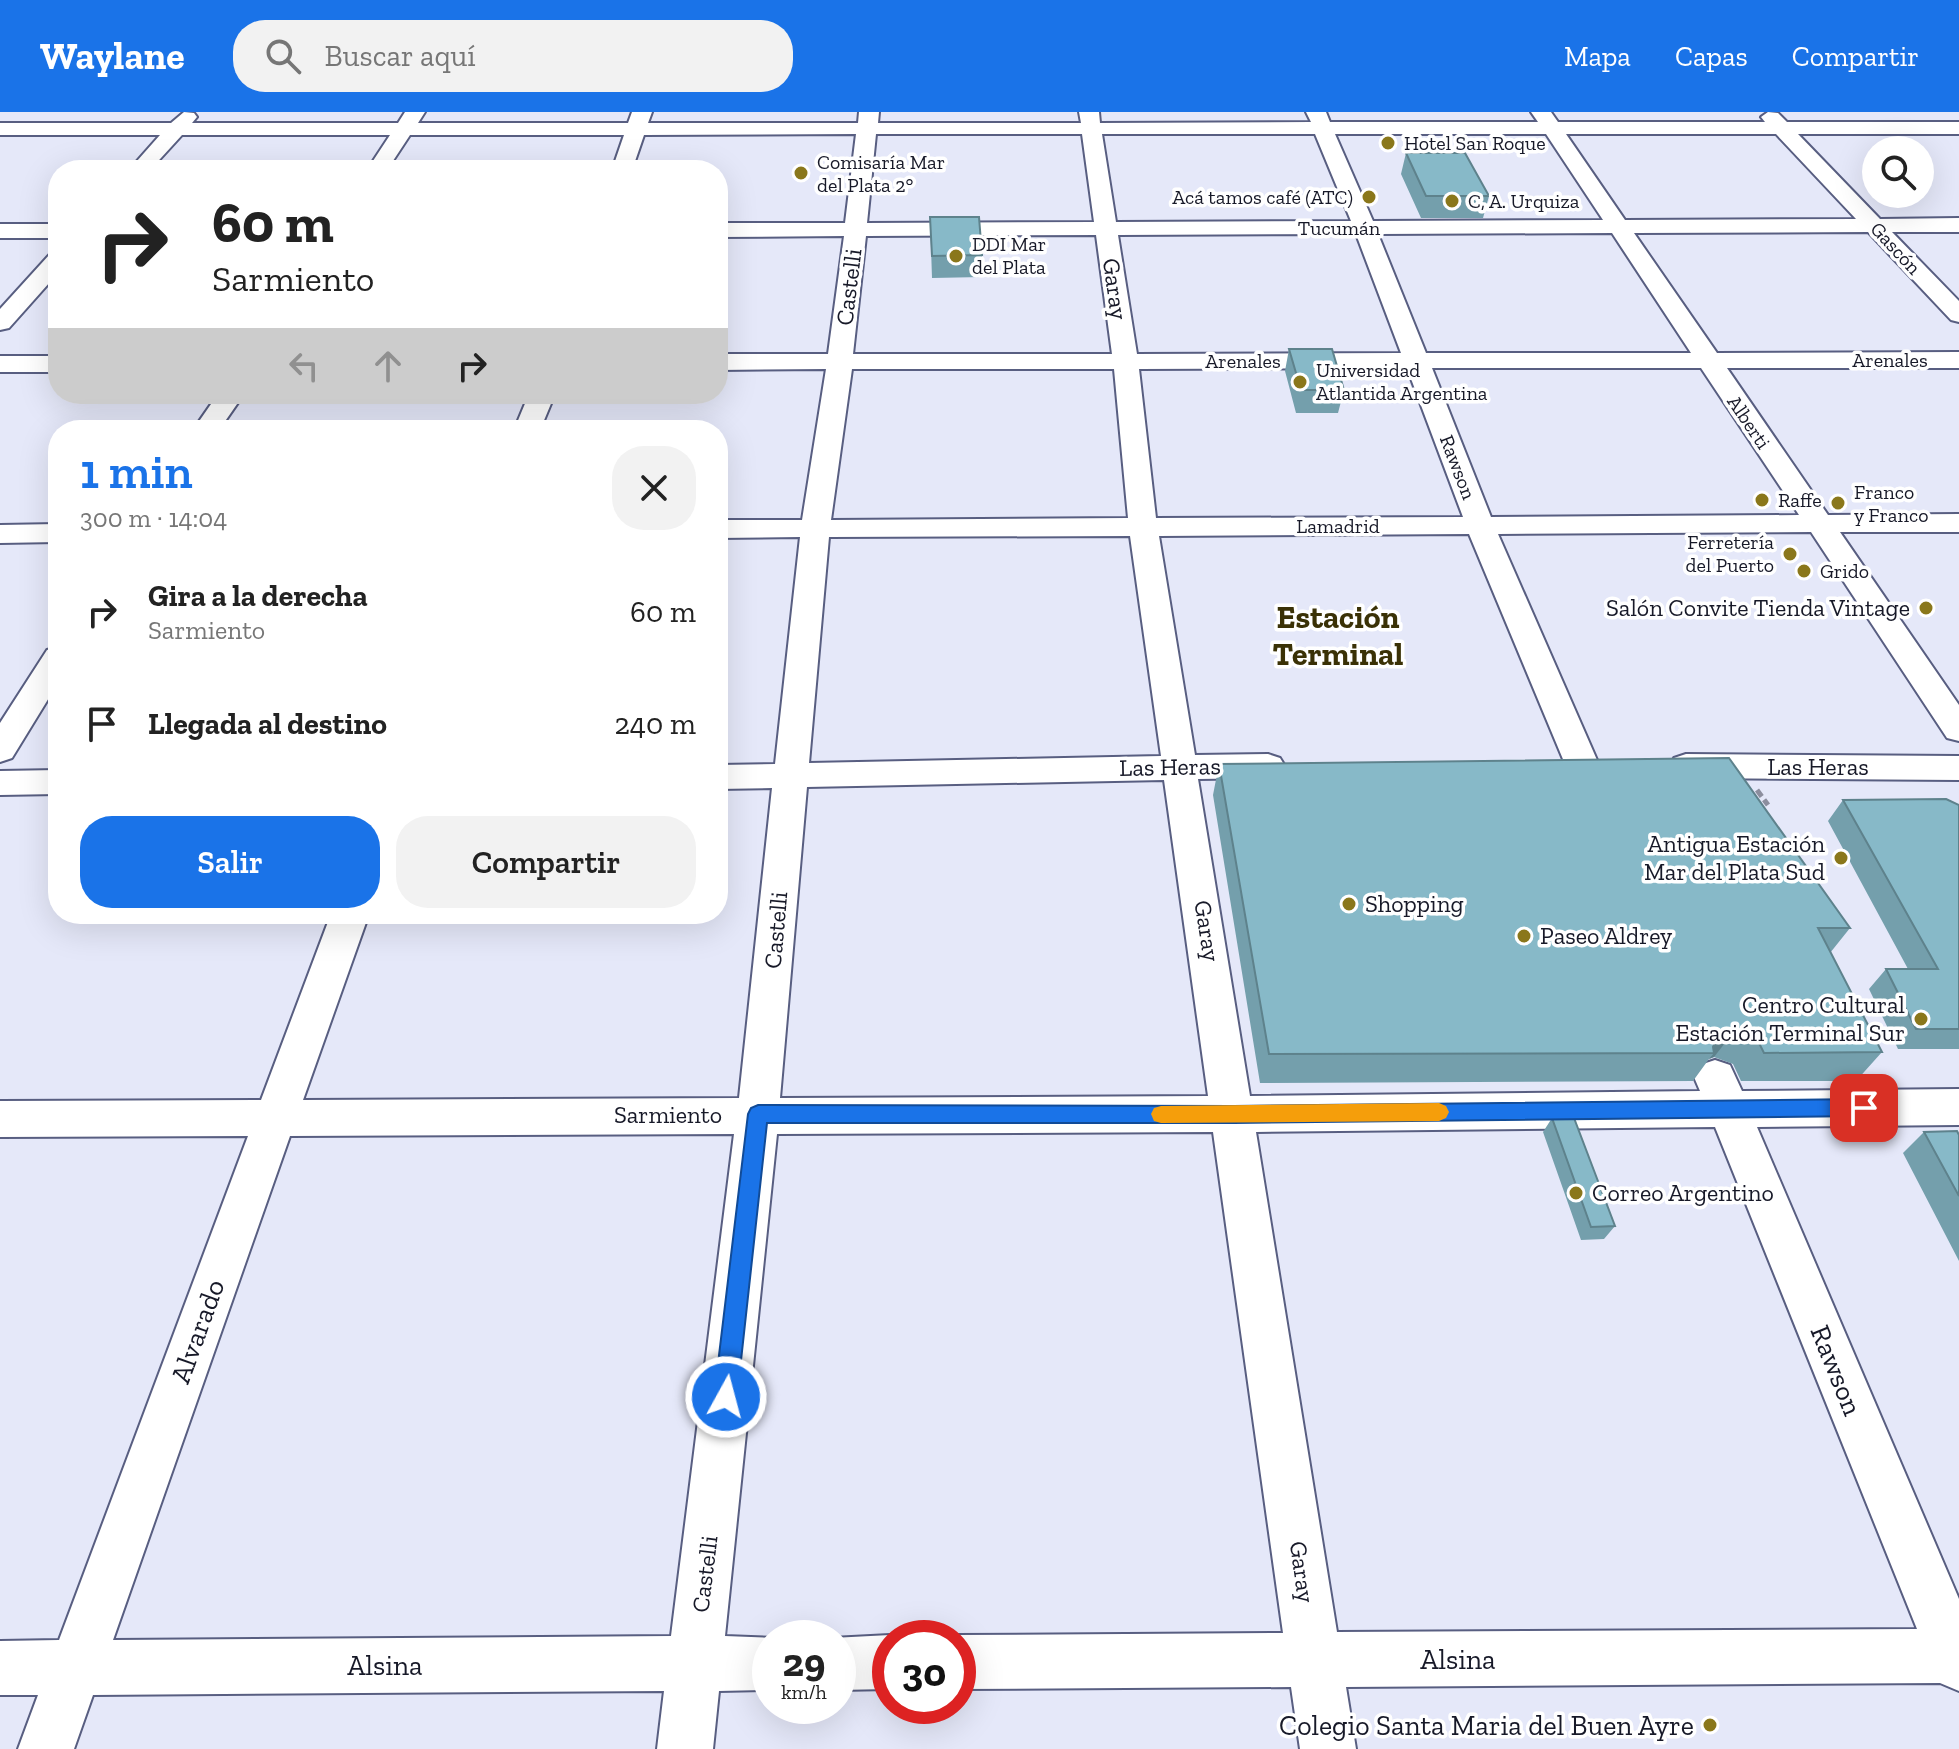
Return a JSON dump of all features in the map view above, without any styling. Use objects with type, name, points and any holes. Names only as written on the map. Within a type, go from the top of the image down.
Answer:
[{"type":"street","points":[[148,160],[191,112]]},
{"type":"street","points":[[383,160],[409,120]]},
{"type":"street","points":[[0,129],[176,128],[409,120],[1773,120],[1959,128]]},
{"type":"street","points":[[625,160],[639,120]]},
{"type":"street","name":"Castelli","points":[[685,1749],[758,1114],[815,529],[840,362],[868,120]]},
{"type":"street","name":"Garay","points":[[1090,120],[1126,361],[1143,527],[1182,766],[1328,1749]]},
{"type":"street","name":"Rawson","points":[[1319,120],[1365,228],[1480,525],[1584,768]]},
{"type":"street","name":"Alberti","points":[[1546,120],[1959,730]]},
{"type":"street","name":"Gascón","points":[[1773,120],[1959,315]]},
{"type":"street","name":"Tucumán","points":[[728,230],[1959,225]]},
{"type":"street","points":[[0,231],[48,231]]},
{"type":"street","points":[[0,323],[48,270]]},
{"type":"street","name":"Arenales","points":[[728,362],[1959,360]]},
{"type":"street","points":[[0,364],[48,364]]},
{"type":"street","name":"Lamadrid","points":[[728,529],[1959,523]]},
{"type":"street","points":[[0,534],[48,533]]},
{"type":"street","points":[[0,750],[48,673]]},
{"type":"street","name":"Las Heras","points":[[728,777],[1305,766]]},
{"type":"street","name":"Las Heras","points":[[1661,766],[1959,768]]},
{"type":"street","points":[[0,783],[48,782]]},
{"type":"street","name":"Alvarado","points":[[46,1749],[346,924]]},
{"type":"street","name":"Rawson","points":[[1722,1093],[1958,1659]]},
{"type":"street","name":"Sarmiento","points":[[0,1119],[1234,1114],[1722,1093],[1959,1107]]},
{"type":"street","name":"Alsina","points":[[976,1662],[1958,1659]]},
{"type":"street","name":"Alsina","points":[[0,1668],[752,1663]]},
{"type":"path","points":[[1763,799],[1768,805]]},
{"type":"building","points":[[1406,153],[1465,153],[1489,196],[1426,196]]},
{"type":"building","points":[[930,217],[979,217],[982,255],[932,256]]},
{"type":"building","points":[[1289,349],[1332,349],[1344,390],[1301,390]]},
{"type":"building","name":"Paseo Aldrey","points":[[1729,758],[1850,928],[1818,928],[1882,1052],[1764,1053],[1755,1035],[1736,1029],[1719,1035],[1713,1047],[1714,1053],[1269,1054],[1219,764]]},
{"type":"building","points":[[1946,799],[1959,805],[1959,1029],[1916,1029],[1886,969],[1938,969],[1843,800]]},
{"type":"building","points":[[1552,1118],[1574,1118],[1615,1226],[1591,1227]]},
{"type":"building","points":[[1957,1131],[1959,1135],[1959,1196],[1924,1132]]},
{"type":"slow traffic","points":[[1161,1114],[1439,1112]]},
{"type":"place","name":"Hotel San Roque","points":[[1388,143]]},
{"type":"place","name":"Comisaría Mar del Plata 2°","points":[[801,173]]},
{"type":"place","name":"Acá tamos café (ATC)","points":[[1369,197]]},
{"type":"place","name":"C, A. Urquiza","points":[[1452,201]]},
{"type":"place","name":"DDI Mar del Plata","points":[[956,256]]},
{"type":"place","name":"Universidad Atlantida Argentina","points":[[1300,382]]},
{"type":"place","name":"Raffe","points":[[1762,500]]},
{"type":"place","name":"Franco y Franco","points":[[1838,503]]},
{"type":"place","name":"Ferretería del Puerto","points":[[1790,554]]},
{"type":"place","name":"Grido","points":[[1804,571]]},
{"type":"place","name":"Salón Convite Tienda Vintage","points":[[1926,608]]},
{"type":"place","name":"Antigua Estación Mar del Plata Sud","points":[[1841,858]]},
{"type":"place","name":"Shopping","points":[[1349,904]]},
{"type":"place","name":"Paseo Aldrey","points":[[1524,936]]},
{"type":"place","name":"Centro Cultural Estación Terminal Sur","points":[[1921,1019]]},
{"type":"place","name":"Correo Argentino","points":[[1576,1193]]},
{"type":"place","name":"Colegio Santa Maria del Buen Ayre","points":[[1710,1725]]},
{"type":"district","name":"Estación Terminal","points":[[1338,636]]},
{"type":"route","points":[[726,1397],[758,1114],[1234,1114],[1864,1108]]}]
